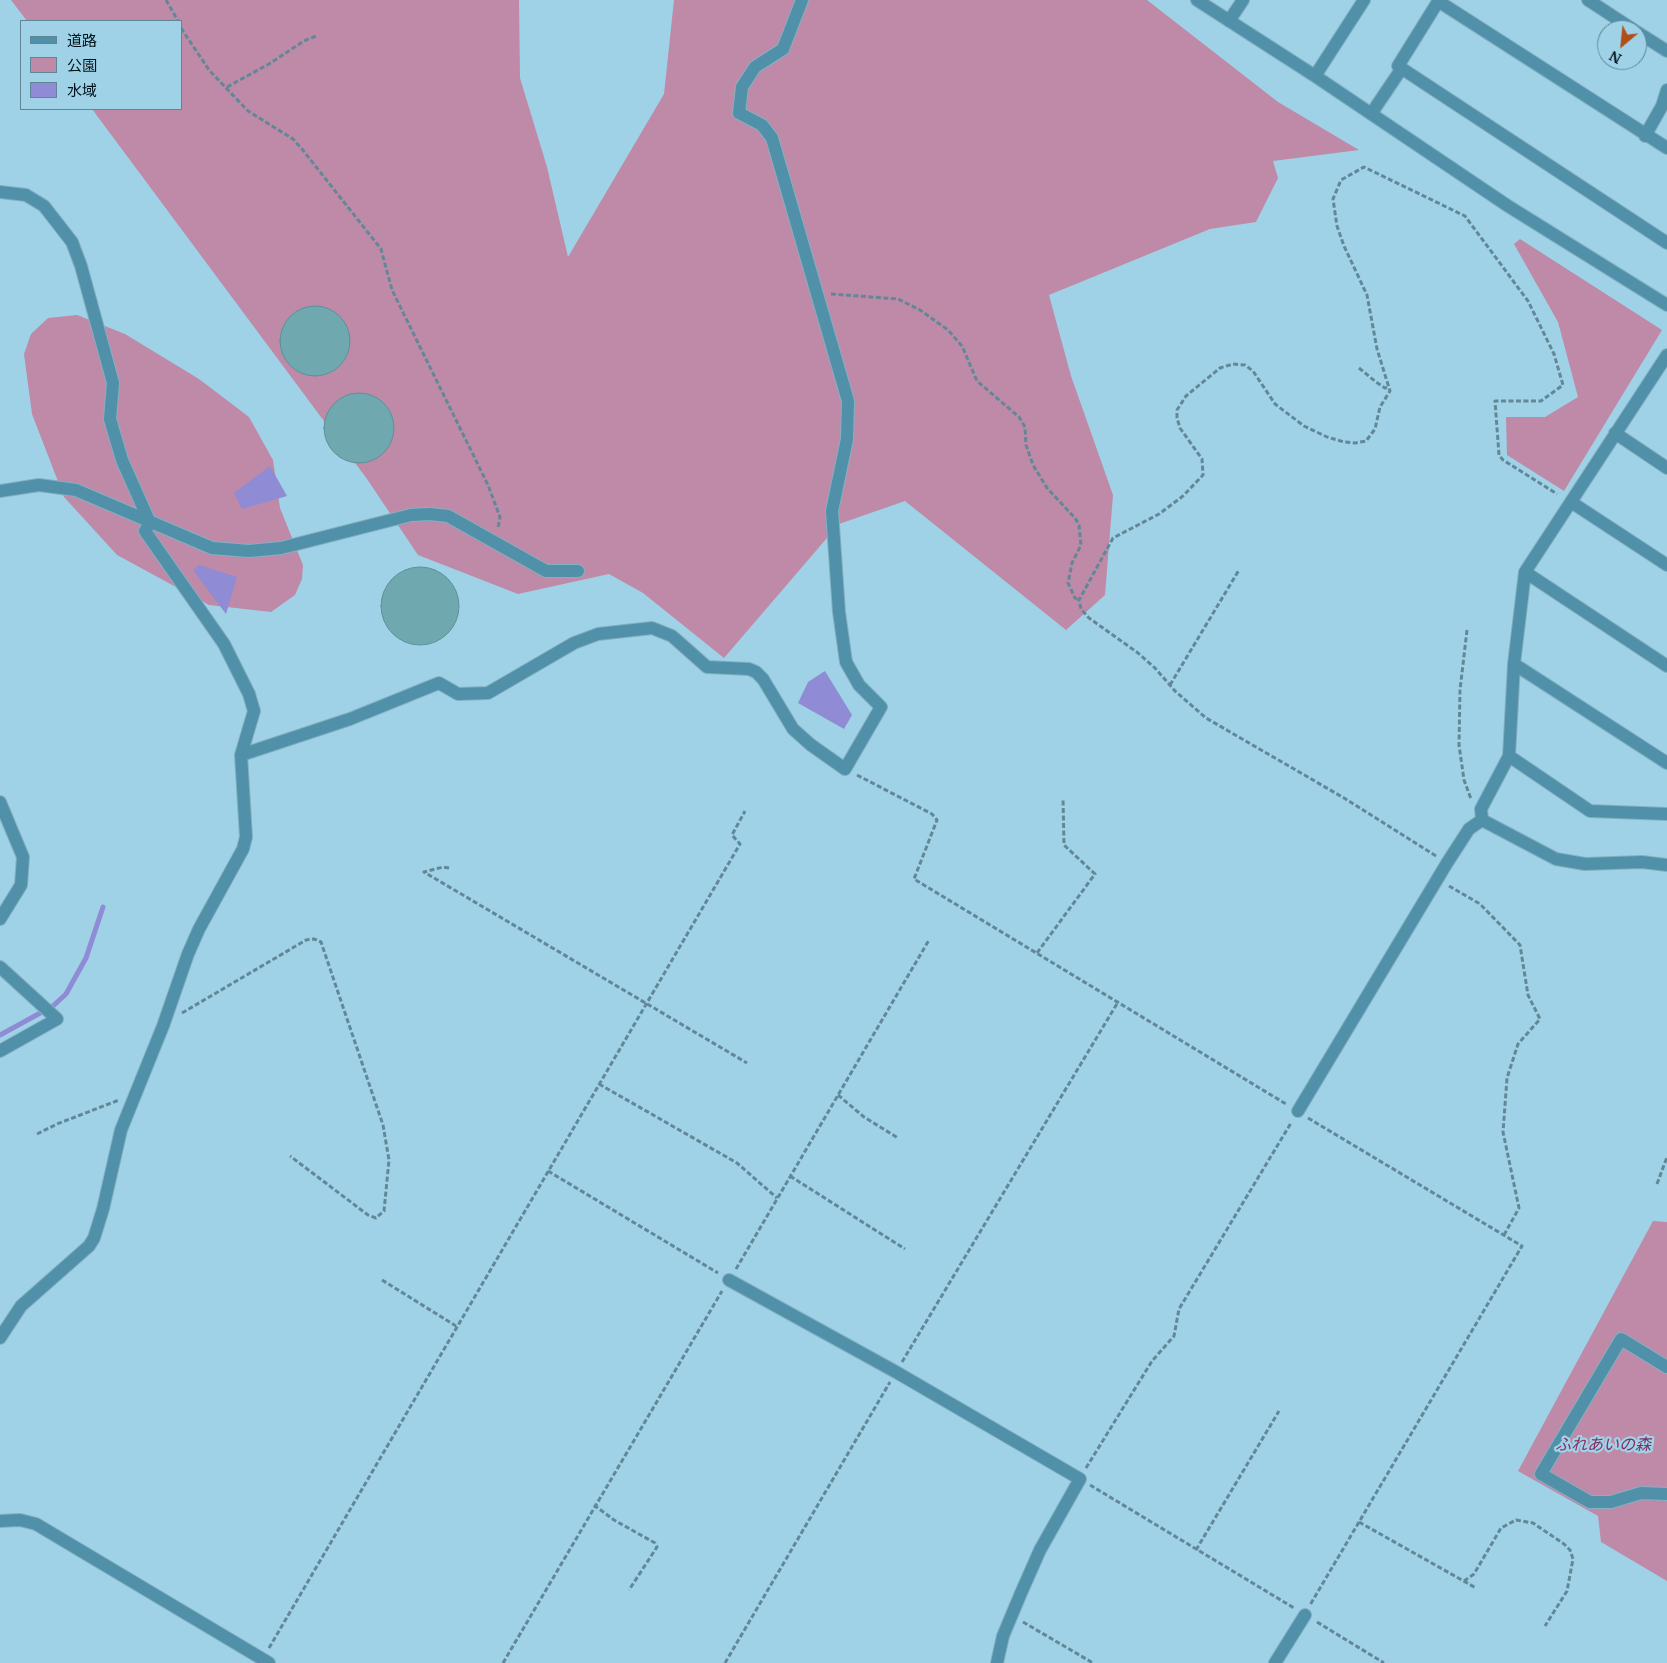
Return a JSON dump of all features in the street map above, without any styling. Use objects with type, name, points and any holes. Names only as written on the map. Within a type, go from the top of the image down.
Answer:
[{"type":"street","points":[[241,755],[350,719],[439,683],[458,694],[488,693],[574,643],[598,634],[652,628],[672,636],[707,667],[750,669],[756,672],[763,679],[793,729],[811,745],[846,769],[881,707],[859,685],[846,662],[839,612],[832,511],[847,439],[848,401],[772,138],[762,125],[739,113],[742,87],[754,67],[784,49],[802,0]]},
{"type":"street","points":[[1197,0],[1315,76],[1508,206],[1667,305]]},
{"type":"street","points":[[1229,21],[1243,0]]},
{"type":"street","points":[[1315,76],[1364,0]]},
{"type":"street","points":[[1667,148],[1645,136],[1439,0],[1398,66],[1667,242]]},
{"type":"street","points":[[1588,0],[1619,20]]},
{"type":"street","points":[[1647,38],[1667,51]]},
{"type":"street","points":[[1372,114],[1402,68]]},
{"type":"street","points":[[1645,136],[1665,107],[1667,90]]},
{"type":"street","points":[[0,192],[26,195],[44,206],[72,242],[81,266],[113,383],[110,419],[122,460],[150,523]]},
{"type":"street","points":[[1298,1111],[1447,863],[1469,829],[1481,815],[1508,756],[1514,664],[1524,572],[1614,433],[1663,368],[1667,355]]},
{"type":"street","points":[[1614,433],[1667,468]]},
{"type":"street","points":[[0,491],[38,485],[76,490],[212,548],[249,551],[281,548],[411,515],[430,514],[448,516],[546,571],[578,571]]},
{"type":"street","points":[[1571,502],[1667,565]]},
{"type":"street","points":[[0,1338],[21,1306],[90,1246],[104,1210],[121,1130],[167,1016],[198,929],[243,850],[246,838],[241,755],[254,711],[249,694],[224,644],[145,531],[150,523]]},
{"type":"street","points":[[1524,572],[1667,666]]},
{"type":"street","points":[[1514,664],[1667,763]]},
{"type":"street","points":[[1508,756],[1590,811],[1667,814]]},
{"type":"street","points":[[0,802],[23,857],[21,884],[0,919]]},
{"type":"street","points":[[1481,815],[1556,858],[1585,864],[1642,862],[1667,865]]},
{"type":"street","points":[[0,967],[42,1003],[48,1012],[57,1019],[0,1051]]},
{"type":"street","points":[[729,1280],[896,1372],[1080,1478],[1040,1550],[1003,1636],[997,1663]]},
{"type":"street","points":[[1667,1367],[1621,1339],[1541,1474],[1590,1502],[1611,1502],[1641,1493],[1667,1494]]},
{"type":"street","points":[[0,1521],[20,1520],[36,1524],[264,1662]]},
{"type":"street","points":[[1275,1663],[1305,1615]]},
{"type":"path","points":[[166,0],[177,20]]},
{"type":"path","points":[[182,30],[208,70],[227,87],[248,111],[293,139],[381,249],[392,290],[488,485],[500,517],[499,527],[491,540]]},
{"type":"path","points":[[227,87],[269,64],[304,41],[316,36]]},
{"type":"path","points":[[1079,600],[1113,538],[1159,514],[1183,496],[1202,475],[1202,459],[1180,428],[1176,418],[1177,410],[1186,396],[1220,368],[1233,364],[1245,365],[1253,371],[1275,404],[1304,426],[1344,442],[1355,443],[1370,437],[1375,430],[1380,407],[1390,391],[1377,349],[1366,295],[1344,246],[1337,226],[1332,199],[1342,180],[1364,167],[1465,216],[1528,301],[1554,354],[1563,385],[1541,401],[1495,401],[1500,455],[1503,460],[1557,494]]},
{"type":"path","points":[[816,293],[898,299],[920,310],[948,330],[962,346],[977,381],[1019,417],[1025,427],[1026,445],[1033,465],[1047,488],[1075,518],[1079,525],[1081,545],[1072,563],[1068,582],[1075,598],[1079,600],[1081,609],[1089,618],[1138,653],[1170,686],[1206,718],[1344,798],[1447,863]]},
{"type":"path","points":[[1359,368],[1380,385],[1389,387]]},
{"type":"path","points":[[1170,686],[1239,570]]},
{"type":"path","points":[[1467,630],[1460,690],[1459,745],[1464,780],[1470,799],[1481,815]]},
{"type":"path","points":[[846,769],[932,814],[937,820],[914,879],[1522,1246],[1305,1615]]},
{"type":"path","points":[[1037,953],[1095,874],[1064,844],[1063,798]]},
{"type":"path","points":[[264,1662],[456,1326],[740,844],[732,835],[745,811]]},
{"type":"path","points":[[449,868],[443,867],[424,872],[747,1063]]},
{"type":"path","points":[[1438,879],[1480,904],[1520,945],[1528,995],[1540,1020],[1518,1044],[1507,1078],[1503,1132],[1510,1174],[1519,1208],[1504,1235]]},
{"type":"path","points":[[167,1016],[176,1015],[196,1006],[306,940],[314,939],[321,942],[383,1125],[389,1160],[388,1195],[384,1211],[376,1218],[368,1215],[290,1156]]},
{"type":"path","points":[[503,1663],[594,1505],[929,940]]},
{"type":"path","points":[[726,1663],[896,1372],[1118,1002]]},
{"type":"path","points":[[599,1084],[737,1163],[759,1185],[777,1198]]},
{"type":"path","points":[[838,1095],[864,1117],[898,1138]]},
{"type":"path","points":[[37,1134],[92,1110],[121,1100],[134,1099]]},
{"type":"path","points":[[1298,1111],[1179,1310],[1174,1336],[1152,1361],[1080,1478],[1384,1663]]},
{"type":"path","points":[[1657,1184],[1667,1157]]},
{"type":"path","points":[[548,1171],[729,1280]]},
{"type":"path","points":[[790,1176],[905,1249]]},
{"type":"path","points":[[382,1280],[456,1326]]},
{"type":"path","points":[[1196,1550],[1279,1411]]},
{"type":"path","points":[[594,1505],[614,1520],[655,1543],[657,1547],[630,1590]]},
{"type":"path","points":[[1464,1581],[1474,1574],[1501,1528],[1516,1520],[1532,1524],[1564,1544],[1570,1550],[1573,1559],[1567,1591],[1545,1626]]},
{"type":"path","points":[[1359,1522],[1476,1588]]},
{"type":"path","points":[[1012,1615],[1092,1663]]},
{"type":"green space","points":[[11,0],[519,0],[520,78],[547,167],[568,257],[664,94],[674,0],[1147,0],[1278,102],[1359,150],[1273,161],[1278,178],[1256,222],[1210,229],[1049,295],[1071,376],[1113,495],[1105,595],[1066,630],[905,501],[839,524],[724,658],[643,593],[609,574],[518,594],[418,555],[367,479],[93,110],[182,110],[182,20],[26,20]]},
{"type":"green space","points":[[1520,239],[1662,330],[1564,491],[1507,455],[1506,417],[1545,417],[1578,397],[1558,322],[1514,244]]},
{"type":"green space","points":[[77,315],[125,334],[199,379],[249,417],[273,460],[280,508],[303,565],[302,579],[295,595],[271,612],[209,605],[117,555],[64,497],[32,414],[24,354],[31,334],[48,318]]},
{"type":"green space","name":"ふれあいの森","points":[[1653,1221],[1667,1222],[1667,1581],[1601,1542],[1598,1516],[1518,1471]]},
{"type":"water","points":[[270,466],[287,496],[242,509],[234,493]]},
{"type":"water","points":[[199,565],[237,577],[226,614],[193,570]]},
{"type":"water","points":[[825,671],[852,715],[844,729],[798,703],[808,682]]},
{"type":"building","points":[[315,306],[328,309],[340,316],[347,328],[350,341],[347,354],[340,366],[328,373],[315,376],[302,373],[290,366],[283,354],[280,341],[283,328],[290,316],[302,309]]},
{"type":"building","points":[[352,393],[366,393],[379,399],[388,408],[394,421],[392,441],[384,453],[366,463],[352,463],[339,457],[330,448],[324,435],[324,421],[330,408],[339,399]]},
{"type":"building","points":[[420,567],[435,570],[448,578],[456,591],[459,606],[456,621],[448,634],[435,642],[420,645],[405,642],[392,634],[384,621],[381,606],[384,591],[392,578],[405,570]]},
{"type":"waterway","points":[[0,1035],[53,1006],[66,994],[86,958],[103,907]]}]
